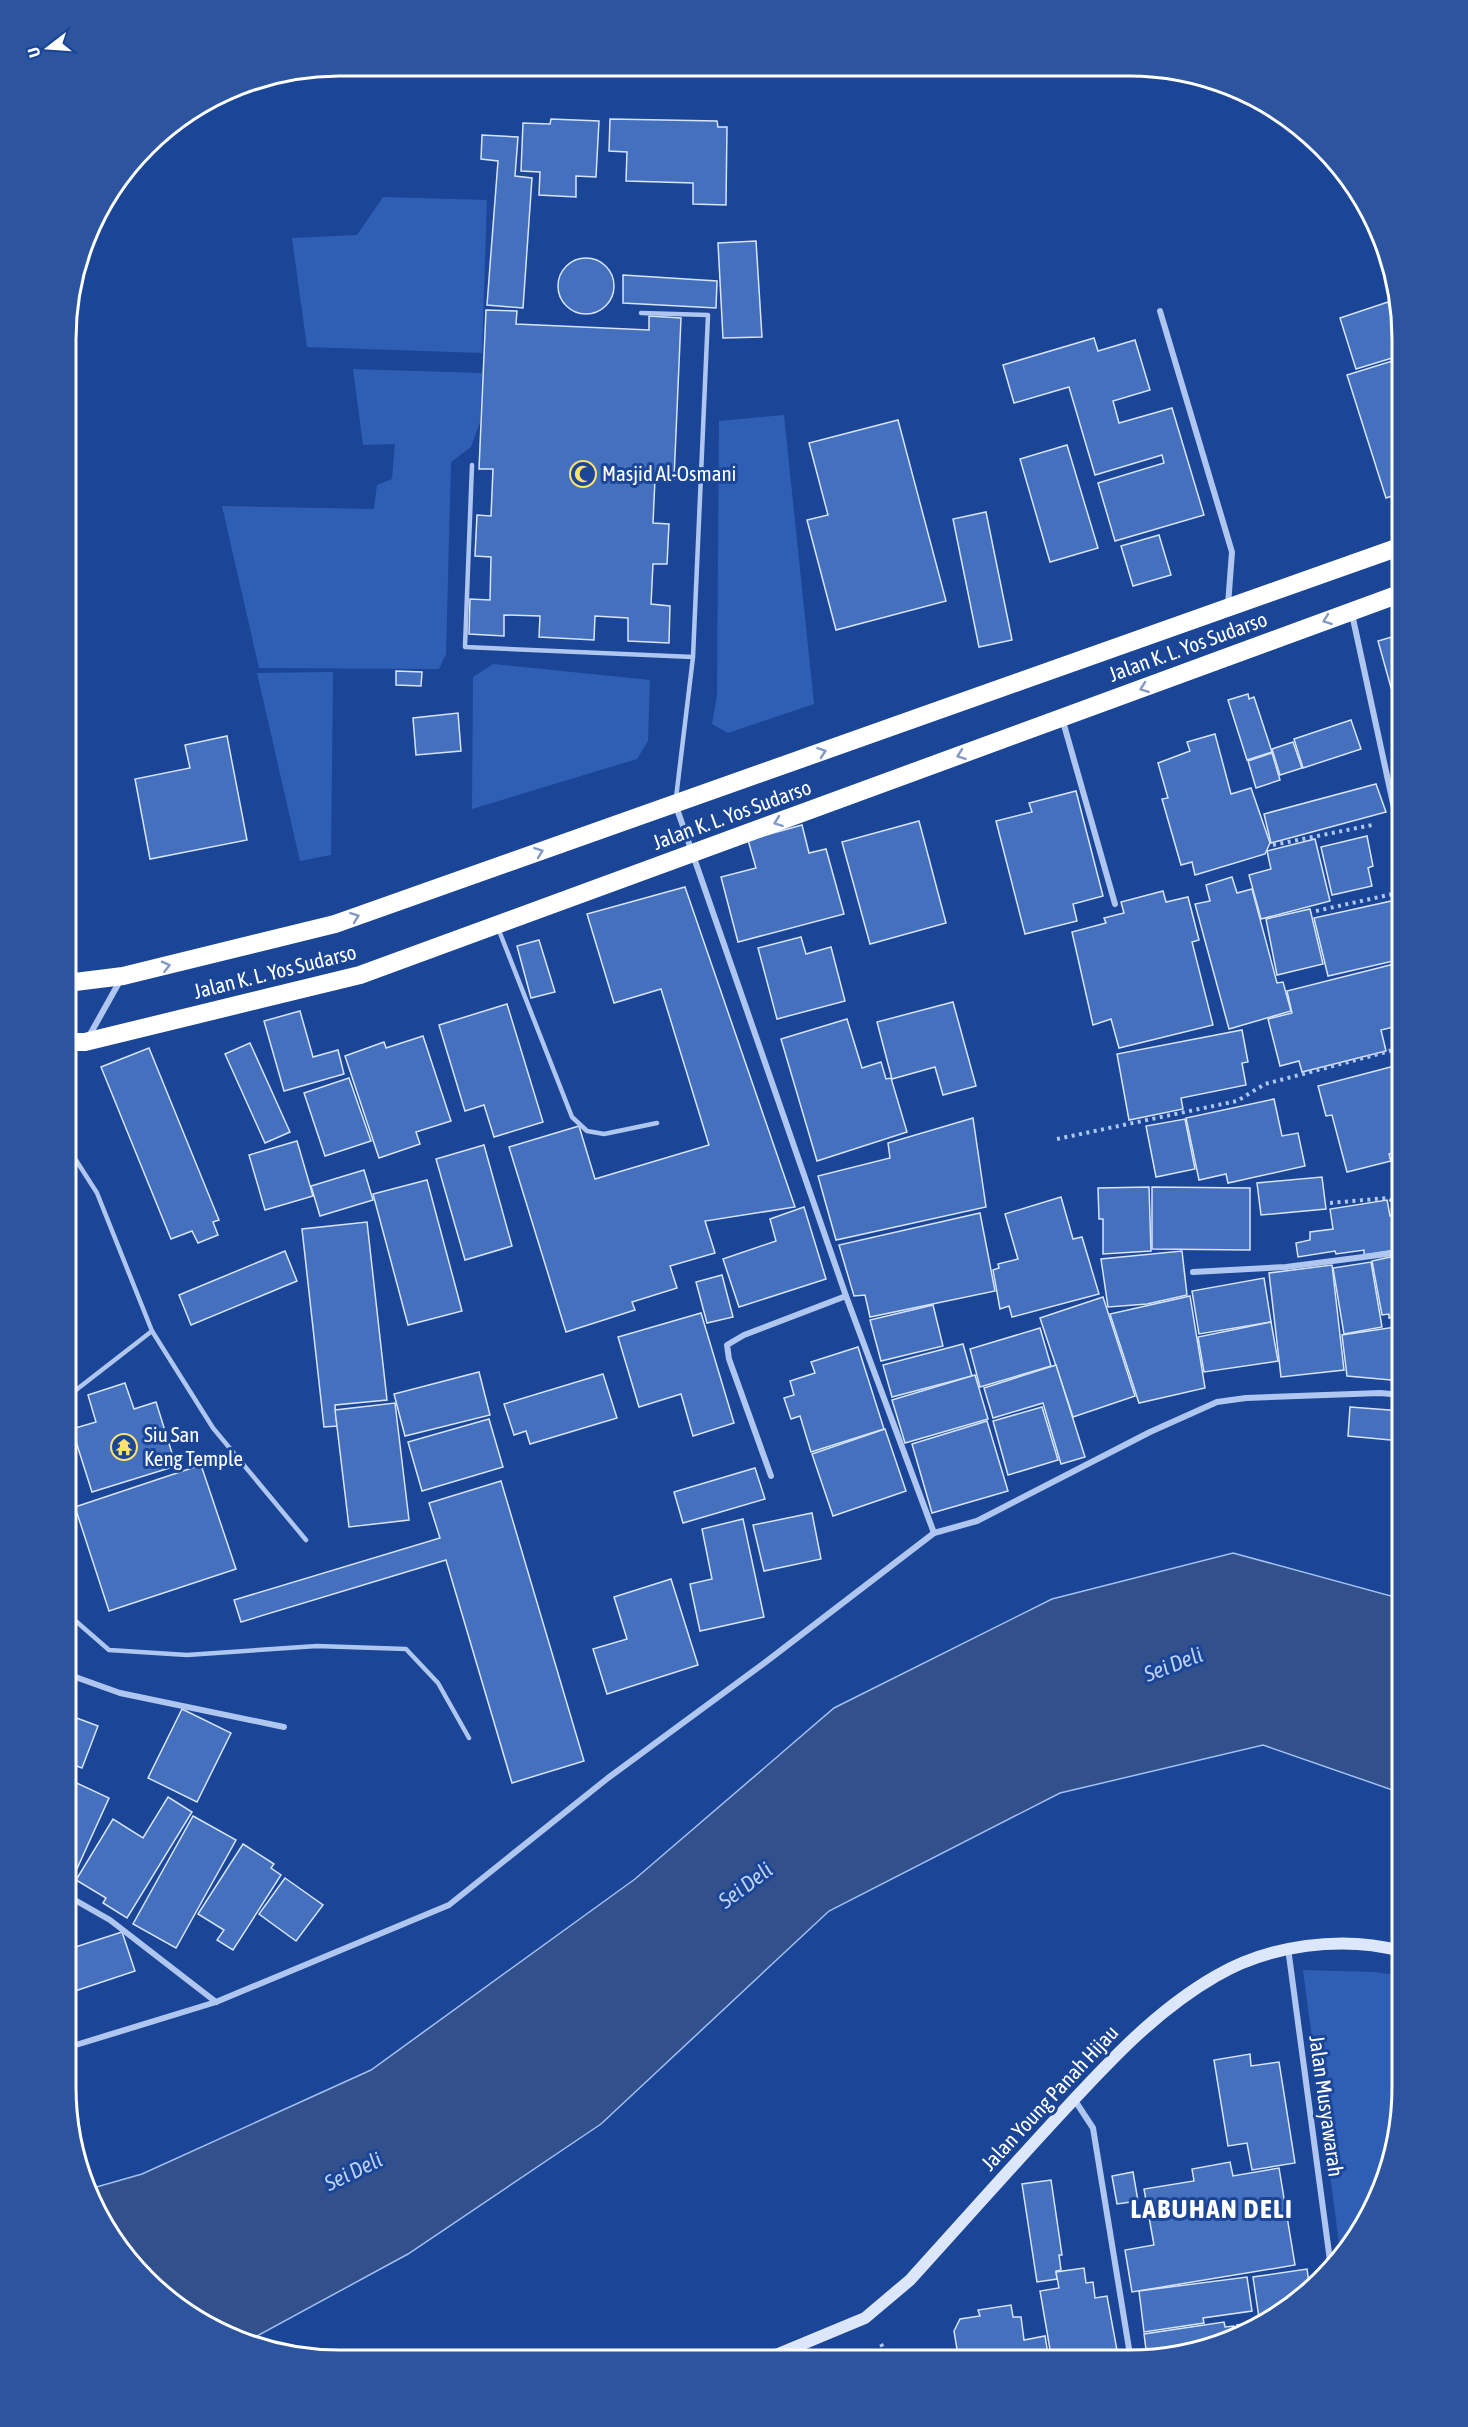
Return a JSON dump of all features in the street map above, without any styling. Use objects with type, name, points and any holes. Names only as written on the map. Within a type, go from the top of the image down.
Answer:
[{"type":"highway","name":"Jalan K. L. Yos Sudarso","points":[[76,982],[123,976],[335,924],[1392,550]]},
{"type":"highway","name":"Jalan K. L. Yos Sudarso","points":[[76,1042],[360,975],[1392,597]]},
{"type":"street","points":[[1160,311],[1232,552],[1227,609]]},
{"type":"street","points":[[1351,611],[1392,797]]},
{"type":"street","points":[[1062,718],[1115,904]]},
{"type":"street","points":[[675,803],[846,1296],[934,1533]]},
{"type":"street","points":[[76,1042],[123,976]]},
{"type":"street","points":[[1193,1272],[1286,1267],[1392,1253]]},
{"type":"street","points":[[771,1476],[729,1359],[727,1345],[744,1335],[846,1296]]},
{"type":"street","points":[[76,2045],[216,2002],[449,1905],[608,1778],[767,1661],[934,1533],[976,1521],[1150,1432],[1217,1402],[1246,1398],[1392,1394]]},
{"type":"street","points":[[76,1677],[120,1693],[284,1727]]},
{"type":"street","points":[[76,1901],[110,1920],[216,2002]]},
{"type":"street","name":"Jalan Young Panah Hijau","points":[[788,2350],[865,2318],[910,2280],[1074,2099],[1141,2031],[1178,2001],[1217,1975],[1287,1948],[1338,1945],[1392,1950]]},
{"type":"street","name":"Jalan Musyawarah","points":[[1287,1948],[1329,2257]]},
{"type":"street","points":[[1074,2099],[1093,2128],[1129,2350]]},
{"type":"lane","points":[[641,313],[708,315],[693,657],[675,803]]},
{"type":"lane","points":[[472,465],[465,647],[693,657]]},
{"type":"lane","points":[[497,926],[572,1117],[587,1131],[604,1134],[657,1123]]},
{"type":"lane","points":[[76,1160],[97,1193],[152,1330],[213,1428],[306,1540]]},
{"type":"lane","points":[[76,1390],[152,1330]]},
{"type":"lane","points":[[76,1621],[109,1650],[187,1655],[317,1646],[406,1649],[438,1683],[469,1738]]},
{"type":"path","points":[[1273,844],[1392,821]]},
{"type":"path","points":[[1316,911],[1392,894]]},
{"type":"path","points":[[1057,1139],[1237,1101],[1265,1084],[1390,1051],[1392,1046]]},
{"type":"path","points":[[1330,1203],[1387,1198],[1392,1201]]},
{"type":"shaded area","points":[[383,197],[487,200],[482,353],[307,347],[292,238],[357,235]]},
{"type":"shaded area","points":[[353,369],[482,373],[480,422],[471,447],[451,462],[446,654],[439,669],[259,668],[222,506],[374,509],[377,485],[392,479],[395,444],[363,445]]},
{"type":"shaded area","points":[[784,415],[814,704],[728,733],[712,724],[717,696],[719,421]]},
{"type":"shaded area","points":[[493,664],[650,680],[648,741],[637,759],[472,809],[473,677]]},
{"type":"shaded area","points":[[333,672],[331,855],[300,861],[257,673]]},
{"type":"shaded area","points":[[1303,1970],[1392,1975],[1392,2088],[1383,2156],[1364,2204],[1339,2245]]},
{"type":"water","name":"Sei Deli","points":[[1233,1553],[1392,1596],[1392,1790],[1263,1745],[1060,1793],[829,1911],[601,2124],[408,2254],[255,2337],[208,2315],[179,2296],[142,2261],[121,2234],[97,2187],[142,2174],[371,2070],[635,1879],[834,1708],[1052,1599]]},
{"type":"building","points":[[551,119],[599,121],[596,177],[576,176],[576,197],[539,195],[540,172],[521,171],[523,123],[550,124]]},
{"type":"building","points":[[610,119],[717,121],[718,127],[727,127],[726,205],[693,204],[693,183],[626,181],[627,152],[609,151]]},
{"type":"building","points":[[482,135],[518,137],[515,176],[532,178],[523,308],[487,305],[498,161],[481,159]]},
{"type":"building","points":[[756,241],[762,337],[723,338],[718,243]]},
{"type":"building","points":[[586,258],[597,260],[606,266],[612,275],[614,286],[612,297],[606,306],[597,312],[586,314],[575,312],[566,306],[560,297],[558,286],[560,275],[566,266],[575,260]]},
{"type":"building","points":[[623,275],[717,281],[716,308],[623,303]]},
{"type":"building","points":[[1388,302],[1392,358],[1356,369],[1340,318]]},
{"type":"building","name":"Masjid Al-Osmani","points":[[486,310],[517,311],[516,324],[649,330],[649,316],[681,318],[674,479],[655,479],[653,523],[669,524],[667,564],[653,564],[651,604],[670,606],[669,643],[628,641],[628,618],[595,616],[594,640],[539,637],[540,616],[504,615],[504,636],[469,634],[470,599],[490,600],[491,557],[475,556],[477,515],[491,516],[493,469],[479,469]]},
{"type":"building","points":[[1094,338],[1098,351],[1135,340],[1150,390],[1113,401],[1119,423],[1172,408],[1204,515],[1115,541],[1098,483],[1164,463],[1162,455],[1095,475],[1069,387],[1014,403],[1003,365]]},
{"type":"building","points":[[1392,361],[1392,496],[1386,498],[1347,375]]},
{"type":"building","points":[[898,420],[946,601],[836,630],[807,520],[828,515],[809,443]]},
{"type":"building","points":[[1067,445],[1098,548],[1050,562],[1020,459]]},
{"type":"building","points":[[986,512],[1012,640],[979,647],[953,519]]},
{"type":"building","points":[[1159,535],[1171,575],[1133,586],[1121,546]]},
{"type":"building","points":[[1392,637],[1392,691],[1378,641]]},
{"type":"building","points":[[396,671],[422,672],[421,686],[396,685]]},
{"type":"building","points":[[1248,694],[1249,699],[1254,697],[1272,752],[1247,760],[1228,700]]},
{"type":"building","points":[[458,713],[461,751],[416,755],[413,718]]},
{"type":"building","points":[[1351,720],[1361,749],[1303,768],[1294,739]]},
{"type":"building","points":[[1215,734],[1231,794],[1251,788],[1270,843],[1265,854],[1195,875],[1192,862],[1181,865],[1162,799],[1168,798],[1158,763],[1190,751],[1187,742]]},
{"type":"building","points":[[227,736],[247,840],[150,859],[135,779],[190,768],[185,745]]},
{"type":"building","points":[[1293,742],[1302,768],[1280,775],[1272,749]]},
{"type":"building","points":[[1272,753],[1280,780],[1256,788],[1248,761]]},
{"type":"building","points":[[1376,784],[1386,812],[1271,843],[1264,814]]},
{"type":"building","points":[[1076,791],[1103,896],[1073,904],[1077,921],[1025,934],[996,821],[1032,812],[1029,803]]},
{"type":"building","points":[[919,821],[946,923],[870,944],[842,842]]},
{"type":"building","points":[[802,825],[809,853],[826,849],[844,914],[738,942],[721,877],[756,868],[748,840]]},
{"type":"building","points":[[1367,836],[1373,866],[1368,868],[1372,886],[1332,895],[1321,847]]},
{"type":"building","points":[[1315,839],[1330,901],[1261,919],[1249,875],[1271,869],[1267,851]]},
{"type":"building","points":[[1232,877],[1237,893],[1252,889],[1277,983],[1283,982],[1291,1011],[1229,1029],[1195,904],[1210,901],[1206,885]]},
{"type":"building","points":[[685,887],[795,1207],[705,1221],[715,1253],[670,1266],[677,1288],[632,1302],[635,1310],[566,1332],[509,1147],[579,1126],[595,1179],[709,1145],[661,989],[614,1003],[587,914]]},
{"type":"building","points":[[1163,891],[1166,902],[1188,897],[1199,940],[1192,942],[1213,1025],[1119,1048],[1111,1019],[1093,1025],[1072,932],[1106,923],[1104,918],[1124,913],[1121,902]]},
{"type":"building","points":[[1392,901],[1392,961],[1328,976],[1314,918]]},
{"type":"building","points":[[1310,909],[1323,964],[1277,975],[1266,919]]},
{"type":"building","points":[[801,937],[806,954],[831,947],[845,1001],[777,1019],[758,948]]},
{"type":"building","points":[[539,940],[555,992],[531,998],[517,946]]},
{"type":"building","points":[[1392,965],[1392,1027],[1381,1030],[1386,1051],[1302,1072],[1299,1061],[1280,1066],[1268,1019],[1292,1013],[1287,991]]},
{"type":"building","points":[[953,1002],[976,1086],[943,1095],[935,1067],[892,1079],[877,1022]]},
{"type":"building","points":[[507,1004],[543,1122],[494,1137],[484,1105],[465,1111],[439,1025]]},
{"type":"building","points":[[300,1011],[313,1057],[338,1050],[344,1074],[284,1091],[264,1021]]},
{"type":"building","points":[[847,1019],[862,1068],[881,1062],[886,1079],[891,1078],[907,1132],[817,1161],[781,1039]]},
{"type":"building","points":[[1242,1030],[1248,1062],[1242,1063],[1246,1085],[1181,1098],[1183,1109],[1129,1120],[1117,1054]]},
{"type":"building","points":[[423,1036],[451,1121],[416,1132],[420,1144],[379,1158],[345,1056],[384,1042],[386,1048]]},
{"type":"building","points":[[250,1043],[290,1132],[265,1143],[225,1054]]},
{"type":"building","points":[[149,1048],[219,1220],[213,1222],[218,1235],[198,1243],[192,1231],[171,1239],[101,1067]]},
{"type":"building","points":[[1392,1067],[1392,1153],[1389,1154],[1391,1161],[1347,1172],[1332,1115],[1326,1116],[1318,1086]]},
{"type":"building","points":[[349,1078],[371,1141],[325,1156],[304,1093]]},
{"type":"building","points":[[1274,1099],[1282,1136],[1298,1133],[1305,1166],[1228,1183],[1226,1174],[1199,1180],[1186,1118]]},
{"type":"building","points":[[973,1118],[986,1207],[836,1240],[818,1176],[890,1158],[888,1143]]},
{"type":"building","points":[[1185,1119],[1195,1169],[1156,1177],[1146,1126]]},
{"type":"building","points":[[297,1141],[313,1196],[265,1210],[249,1155]]},
{"type":"building","points":[[484,1145],[512,1246],[465,1260],[436,1159]]},
{"type":"building","points":[[364,1170],[373,1200],[320,1216],[311,1186]]},
{"type":"building","points":[[1322,1177],[1326,1209],[1261,1215],[1257,1183]]},
{"type":"building","points":[[427,1180],[462,1311],[408,1325],[373,1194]]},
{"type":"building","points":[[1149,1187],[1151,1251],[1103,1254],[1103,1219],[1099,1219],[1098,1188]]},
{"type":"building","points":[[1152,1187],[1250,1188],[1250,1250],[1152,1249]]},
{"type":"building","points":[[1061,1197],[1073,1239],[1082,1237],[1099,1294],[1012,1317],[1009,1306],[1000,1309],[993,1270],[999,1268],[998,1264],[1018,1259],[1005,1214]]},
{"type":"building","points":[[1387,1200],[1390,1216],[1392,1216],[1392,1251],[1364,1255],[1364,1250],[1336,1254],[1335,1251],[1298,1257],[1296,1243],[1310,1240],[1310,1232],[1333,1229],[1330,1209]]},
{"type":"building","points":[[804,1207],[826,1279],[739,1307],[723,1259],[776,1241],[770,1219]]},
{"type":"building","points":[[980,1213],[995,1291],[870,1317],[865,1295],[854,1296],[839,1245]]},
{"type":"building","points":[[367,1222],[387,1400],[335,1405],[337,1426],[324,1427],[302,1229]]},
{"type":"building","points":[[285,1251],[297,1281],[191,1325],[179,1295]]},
{"type":"building","points":[[1182,1251],[1187,1295],[1147,1304],[1108,1307],[1101,1259]]},
{"type":"building","points":[[1392,1257],[1392,1317],[1389,1318],[1389,1314],[1382,1315],[1372,1261]]},
{"type":"building","points":[[1371,1262],[1382,1327],[1344,1334],[1333,1268]]},
{"type":"building","points":[[1332,1265],[1344,1370],[1281,1377],[1269,1273]]},
{"type":"building","points":[[722,1275],[733,1317],[707,1323],[696,1282]]},
{"type":"building","points":[[1264,1278],[1271,1322],[1199,1334],[1192,1291]]},
{"type":"building","points":[[1190,1296],[1205,1388],[1139,1403],[1110,1314]]},
{"type":"building","points":[[1103,1297],[1135,1396],[1073,1417],[1040,1318]]},
{"type":"building","points":[[933,1305],[943,1346],[881,1361],[870,1320]]},
{"type":"building","points":[[701,1313],[734,1423],[693,1436],[681,1394],[639,1407],[618,1337]]},
{"type":"building","points":[[1271,1322],[1278,1361],[1204,1372],[1198,1337]]},
{"type":"building","points":[[1040,1328],[1051,1366],[980,1387],[970,1349]]},
{"type":"building","points":[[1392,1328],[1392,1380],[1347,1376],[1342,1335]]},
{"type":"building","points":[[963,1344],[972,1376],[892,1397],[883,1365]]},
{"type":"building","points":[[858,1347],[884,1429],[811,1452],[800,1416],[791,1419],[784,1398],[794,1395],[790,1381],[815,1373],[811,1362]]},
{"type":"building","points":[[1056,1365],[1085,1457],[1061,1464],[1043,1403],[993,1418],[984,1388]]},
{"type":"building","points":[[479,1372],[490,1415],[405,1436],[394,1394]]},
{"type":"building","points":[[603,1374],[617,1418],[530,1444],[526,1431],[514,1435],[504,1404]]},
{"type":"building","points":[[975,1375],[988,1419],[905,1443],[892,1400]]},
{"type":"building","name":"Siu San Keng Temple","points":[[125,1383],[134,1409],[156,1402],[176,1466],[92,1492],[76,1442],[76,1428],[96,1422],[88,1395]]},
{"type":"building","points":[[395,1403],[409,1520],[349,1527],[335,1410]]},
{"type":"building","points":[[1042,1407],[1058,1460],[1008,1475],[993,1421]]},
{"type":"building","points":[[1350,1407],[1392,1410],[1392,1440],[1348,1436]]},
{"type":"building","points":[[489,1419],[503,1467],[422,1491],[408,1442]]},
{"type":"building","points":[[987,1421],[1008,1491],[932,1513],[912,1444]]},
{"type":"building","points":[[885,1429],[906,1491],[833,1516],[812,1454]]},
{"type":"building","points":[[201,1465],[236,1569],[109,1611],[76,1507]]},
{"type":"building","points":[[755,1468],[765,1499],[683,1523],[674,1492]]},
{"type":"building","points":[[501,1481],[584,1761],[512,1783],[446,1560],[241,1622],[234,1600],[440,1538],[429,1503]]},
{"type":"building","points":[[812,1513],[821,1559],[764,1571],[753,1525]]},
{"type":"building","points":[[743,1519],[764,1617],[700,1631],[690,1584],[712,1579],[702,1529]]},
{"type":"building","points":[[671,1579],[698,1665],[607,1694],[593,1649],[627,1639],[614,1597]]},
{"type":"building","points":[[182,1709],[231,1733],[197,1802],[148,1778]]},
{"type":"building","points":[[76,1718],[98,1726],[82,1768],[76,1766]]},
{"type":"building","points":[[76,1783],[109,1798],[76,1871]]},
{"type":"building","points":[[168,1797],[192,1812],[127,1918],[103,1903],[106,1898],[76,1880],[113,1819],[143,1838]]},
{"type":"building","points":[[193,1816],[236,1840],[176,1948],[133,1924]]},
{"type":"building","points":[[243,1844],[274,1864],[271,1868],[281,1875],[233,1950],[217,1940],[224,1930],[198,1914]]},
{"type":"building","points":[[285,1878],[323,1905],[296,1941],[259,1914]]},
{"type":"building","points":[[122,1932],[135,1971],[76,1991],[76,1947]]},
{"type":"building","points":[[1250,2054],[1251,2066],[1279,2062],[1295,2163],[1252,2170],[1247,2143],[1228,2146],[1214,2060]]},
{"type":"building","points":[[1230,2162],[1233,2176],[1279,2168],[1295,2265],[1132,2292],[1125,2250],[1154,2245],[1144,2189],[1194,2181],[1192,2169]]},
{"type":"building","points":[[1133,2172],[1138,2201],[1117,2204],[1112,2176]]},
{"type":"building","points":[[1051,2180],[1062,2255],[1059,2255],[1061,2270],[1056,2271],[1057,2279],[1037,2282],[1022,2184]]},
{"type":"building","points":[[1084,2268],[1086,2283],[1093,2282],[1095,2298],[1107,2296],[1117,2350],[1050,2350],[1040,2291],[1059,2288],[1056,2272]]},
{"type":"building","points":[[1307,2269],[1308,2279],[1289,2296],[1259,2316],[1253,2277]]},
{"type":"building","points":[[1247,2277],[1252,2311],[1203,2318],[1204,2323],[1144,2332],[1139,2291]]},
{"type":"building","points":[[1011,2305],[1013,2317],[1021,2317],[1024,2340],[1045,2336],[1047,2350],[957,2350],[954,2331],[960,2319],[980,2316],[978,2310]]},
{"type":"building","points":[[1224,2322],[1225,2327],[1234,2328],[1197,2342],[1146,2350],[1144,2334]]},
{"type":"place","name":"Masjid Al-Osmani","points":[[583,474]]},
{"type":"place","name":"Siu San Keng Temple","points":[[124,1447]]},
{"type":"district","name":"LABUHAN DELI","points":[[1212,2209]]}]
